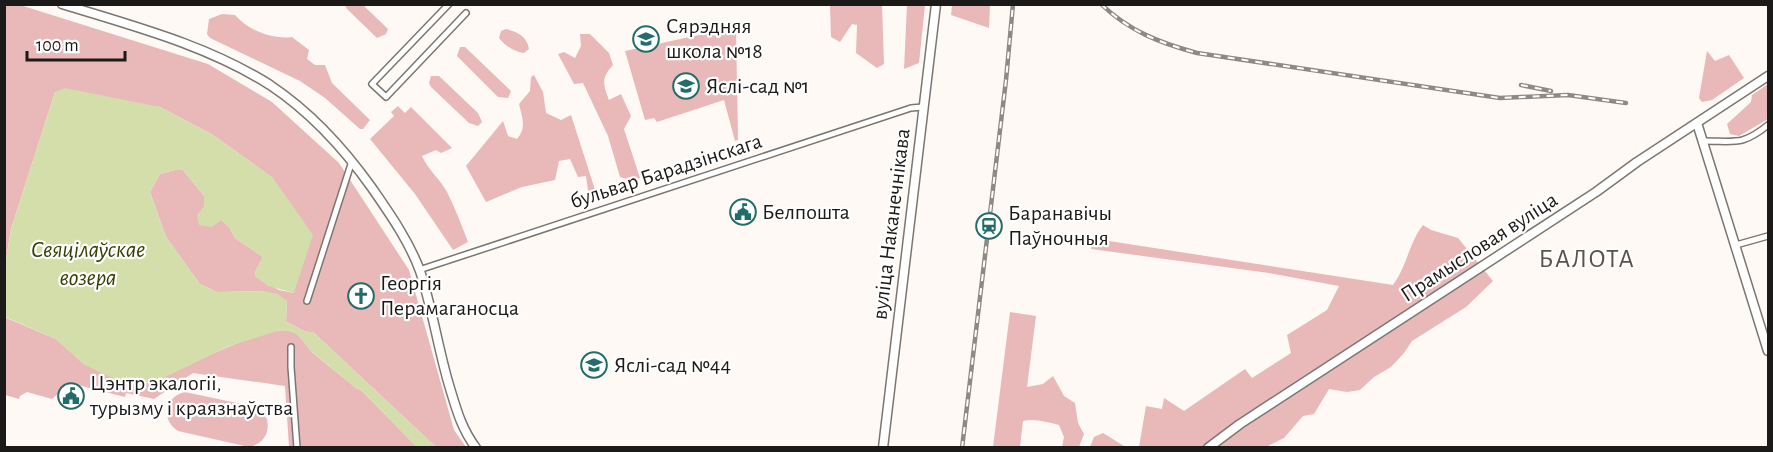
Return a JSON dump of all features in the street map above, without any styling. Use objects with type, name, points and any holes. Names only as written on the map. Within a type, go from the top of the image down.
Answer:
[{"type":"main road","points":[[62,4],[156,33],[233,65],[270,86],[294,104],[352,161],[392,216],[407,242],[419,270],[458,418],[465,434],[476,447]]},
{"type":"main road","name":"вуліца Наканечнікава","points":[[883,447],[936,4]]},
{"type":"main road","name":"Прамысловая вуліца","points":[[1208,447],[1768,76]]},
{"type":"main road","points":[[1697,123],[1768,351]]},
{"type":"street","points":[[448,4],[372,84],[386,97],[466,13]]},
{"type":"street","name":"бульвар Барадзінскага","points":[[419,270],[911,108],[923,107]]},
{"type":"street","points":[[1703,141],[1740,142],[1753,137],[1768,125]]},
{"type":"street","points":[[307,302],[352,161]]},
{"type":"street","points":[[1736,244],[1768,236]]},
{"type":"street","points":[[291,347],[297,447]]},
{"type":"shaded area","points":[[5,5],[20,5],[208,64],[272,102],[339,163],[409,270],[454,430],[466,447],[436,447],[313,332],[302,330],[286,322],[287,301],[263,291],[217,292],[200,284],[166,237],[150,192],[160,174],[183,170],[204,196],[204,206],[230,228],[235,238],[263,257],[255,272],[256,277],[279,290],[294,293],[273,178],[213,135],[160,107],[55,92],[11,229],[5,266]]},
{"type":"shaded area","points":[[345,5],[363,5],[388,29],[386,34],[377,38]]},
{"type":"shaded area","points":[[830,5],[882,5],[884,64],[877,68],[856,53],[857,25],[852,24],[840,42],[831,37]]},
{"type":"shaded area","points":[[907,5],[925,5],[919,63],[904,69]]},
{"type":"shaded area","points":[[952,5],[990,5],[989,28],[951,15]]},
{"type":"shaded area","points":[[222,14],[235,15],[261,33],[276,37],[292,37],[309,50],[307,59],[315,65],[325,65],[332,83],[370,120],[363,129],[360,129],[325,98],[300,81],[210,38],[207,34],[209,19]]},
{"type":"shaded area","name":"Яслі-сад №1","points":[[736,27],[738,140],[735,141],[724,100],[657,122],[654,118],[645,120],[625,51]]},
{"type":"shaded area","points":[[506,29],[521,35],[529,49],[524,53],[504,44],[499,38],[501,31]]},
{"type":"shaded area","points":[[580,34],[590,34],[609,53],[613,65],[606,74],[604,85],[609,100],[621,94],[631,116],[624,129],[640,178],[634,181],[620,177],[608,136],[583,83],[574,84],[558,54],[564,52],[575,58],[581,46]]},
{"type":"shaded area","points":[[460,47],[465,47],[511,91],[508,98],[498,97],[457,56]]},
{"type":"shaded area","points":[[1707,51],[1715,61],[1729,55],[1744,78],[1712,100],[1702,102],[1699,98]]},
{"type":"shaded area","points":[[534,75],[543,92],[546,113],[561,120],[571,115],[597,196],[589,198],[586,176],[578,177],[570,159],[559,161],[555,180],[522,187],[486,202],[466,166],[503,121],[508,136],[517,139],[520,135],[523,127],[519,104],[530,91],[531,77]]},
{"type":"shaded area","points":[[431,76],[439,76],[478,113],[482,122],[478,126],[469,123],[431,87],[429,83]]},
{"type":"shaded area","points":[[1768,84],[1768,119],[1739,136],[1730,134],[1727,124],[1751,102],[1752,95]]},
{"type":"shaded area","points":[[398,106],[405,113],[411,107],[452,148],[441,153],[436,150],[422,156],[447,192],[468,242],[453,250],[415,194],[370,139],[394,116],[391,112]]},
{"type":"shaded area","points":[[1423,225],[1431,230],[1458,238],[1493,281],[1466,307],[1412,341],[1391,367],[1374,377],[1360,390],[1347,392],[1329,389],[1314,414],[1303,416],[1284,438],[1266,447],[1139,447],[1146,406],[1162,409],[1164,398],[1184,411],[1245,369],[1252,378],[1291,353],[1287,335],[1327,310],[1339,286],[1269,273],[1091,249],[1091,243],[1109,241],[1393,285]]},
{"type":"shaded area","points":[[1010,312],[1036,316],[1027,387],[1043,384],[1053,376],[1064,396],[1075,403],[1078,423],[1084,434],[1079,447],[1062,447],[1064,437],[1059,425],[1032,420],[1023,421],[1020,447],[993,447]]},
{"type":"shaded area","points":[[4,317],[56,339],[84,364],[152,383],[242,341],[278,331],[294,332],[318,357],[361,390],[417,447],[289,447],[285,386],[193,373],[154,399],[126,393],[125,397],[70,383],[52,399],[27,392],[19,399],[5,395]]},
{"type":"shaded area","points":[[185,392],[251,406],[261,411],[267,419],[266,434],[262,441],[249,447],[178,431],[169,421],[167,409],[173,398]]},
{"type":"shaded area","points":[[1103,433],[1124,446],[1090,447],[1094,437]]},
{"type":"water","name":"Свяцілаўскае возера","points":[[65,88],[160,107],[213,135],[273,178],[313,235],[294,293],[268,286],[256,277],[255,272],[263,257],[235,238],[230,228],[222,220],[212,227],[199,225],[197,215],[204,206],[204,196],[183,170],[160,174],[150,192],[166,237],[200,284],[217,292],[263,291],[278,294],[287,301],[286,322],[302,330],[313,332],[436,447],[417,447],[361,390],[311,351],[300,337],[291,331],[281,330],[229,346],[153,383],[121,382],[83,364],[56,339],[5,317],[5,266],[11,229],[55,92]]},
{"type":"railway","points":[[962,448],[1013,4]]},
{"type":"railway","points":[[1101,4],[1134,29],[1170,45],[1197,53],[1500,98],[1568,95],[1626,103]]},
{"type":"railway","points":[[1521,85],[1551,91]]},
{"type":"place","name":"Сярэдняя школа №18","points":[[646,39]]},
{"type":"place","name":"Яслі-сад №1","points":[[686,86]]},
{"type":"place","name":"Белпошта","points":[[743,212]]},
{"type":"place","name":"Баранавічы Паўночныя","points":[[989,226]]},
{"type":"place","name":"Георгія Перамаганосца","points":[[361,296]]},
{"type":"place","name":"Яслі-сад №44","points":[[594,365]]},
{"type":"place","name":"Цэнтр экалогіі, турызму і краязнаўства","points":[[71,396]]},
{"type":"district","name":"БАЛОТА","points":[[1587,259]]}]
